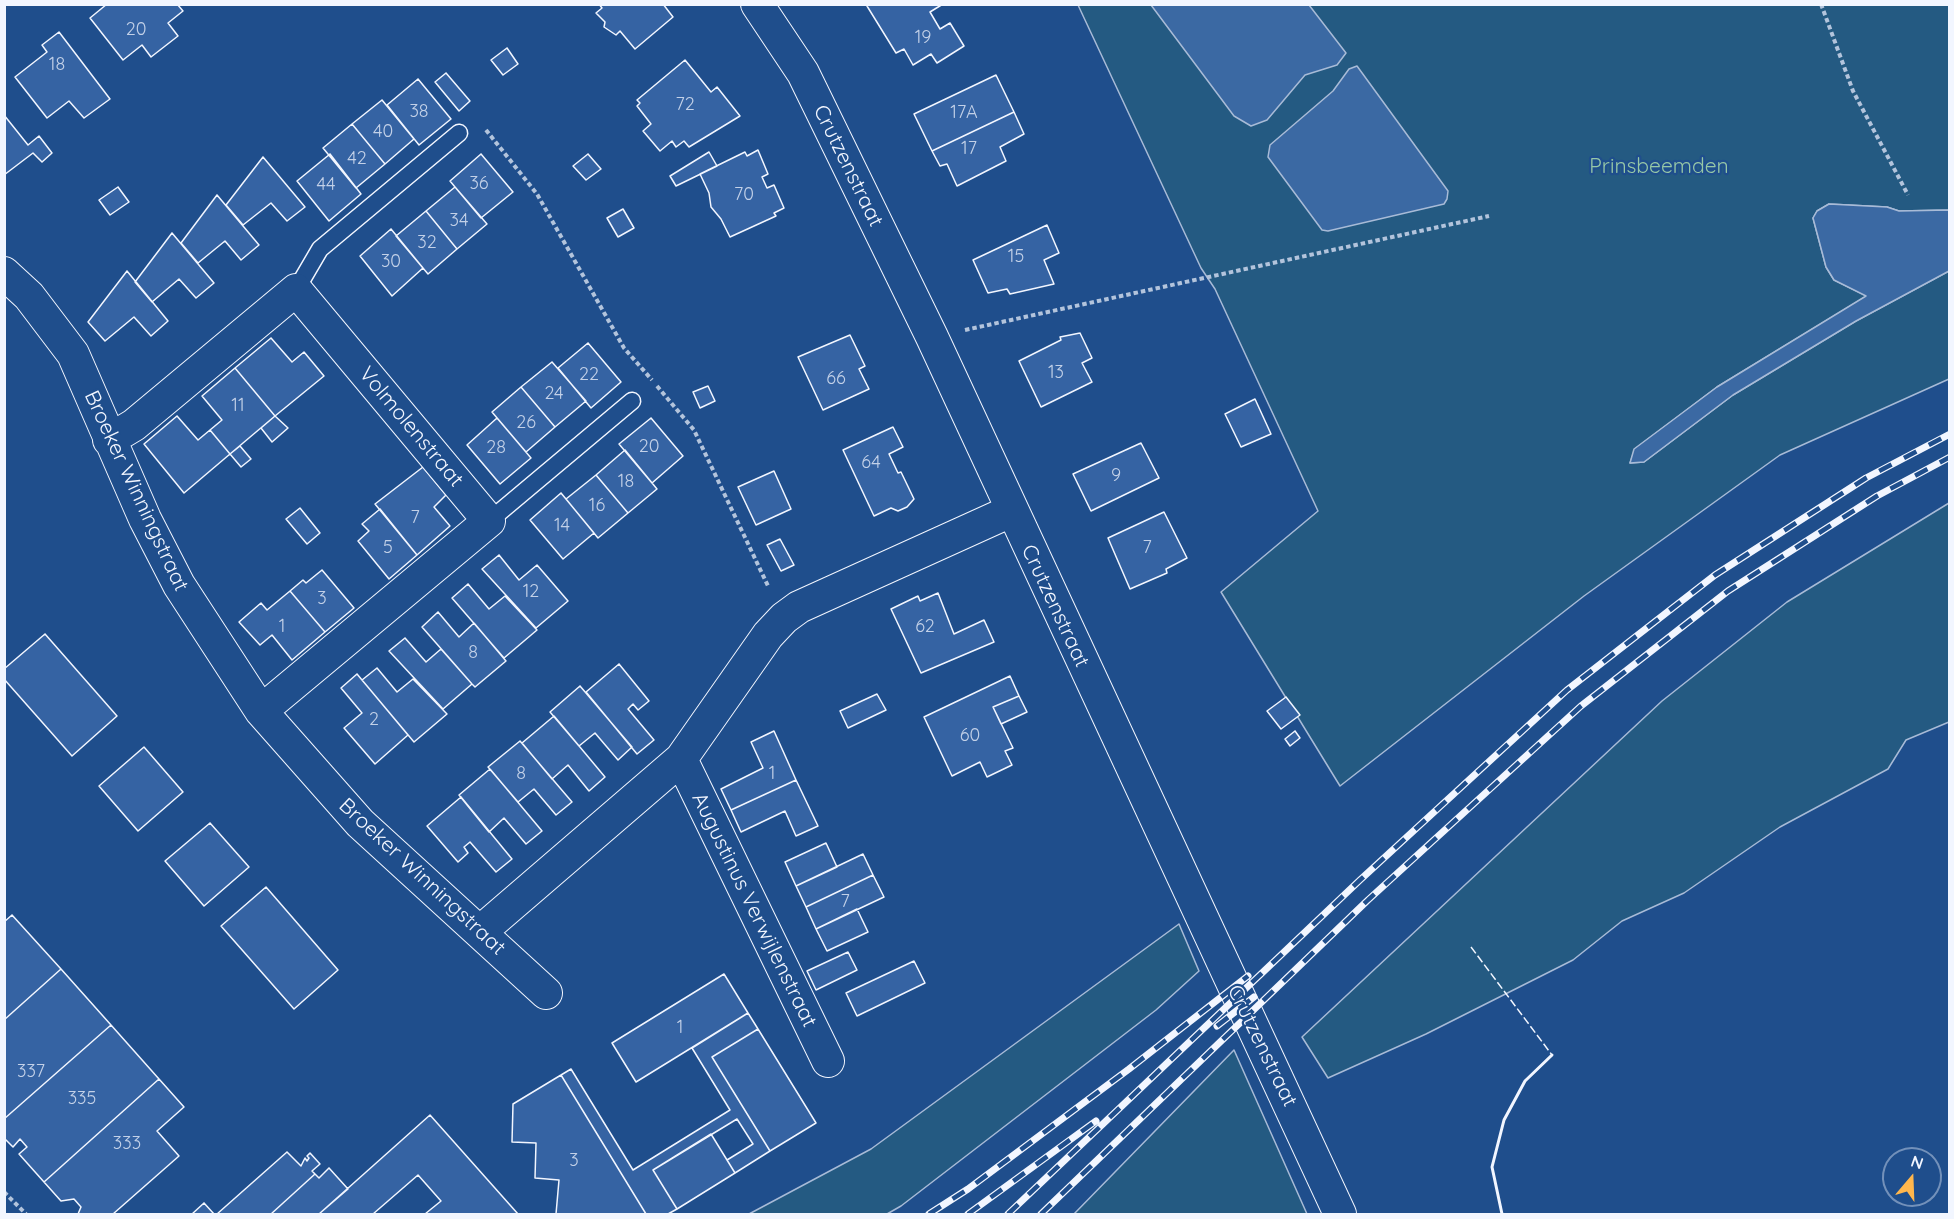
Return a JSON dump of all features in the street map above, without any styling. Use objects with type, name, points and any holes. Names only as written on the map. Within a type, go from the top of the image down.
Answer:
[{"type":"street","name":"Crutzenstraat","points":[[757,4],[803,73],[932,337],[1340,1215]]},
{"type":"street","name":"Broeker Winningstraat","points":[[4,273],[29,296],[73,354],[145,519],[179,585],[261,711],[360,823],[546,993]]},
{"type":"street","points":[[109,440],[134,425],[296,290]]},
{"type":"street","name":"Volmolenstraat","points":[[296,290],[489,520]]},
{"type":"street","points":[[480,932],[681,759],[768,635],[784,618],[799,607],[1011,511]]},
{"type":"street","points":[[261,711],[489,520]]},
{"type":"street","name":"Augustinus Verwijlenstraat","points":[[681,759],[828,1061]]},
{"type":"lane","points":[[296,290],[320,249],[459,133]]},
{"type":"lane","points":[[489,520],[632,400]]},
{"type":"path","points":[[1821,4],[1853,91],[1908,195]]},
{"type":"path","points":[[459,133],[476,117],[537,194],[624,348],[694,430],[784,618]]},
{"type":"path","points":[[932,337],[1489,216]]},
{"type":"path","points":[[4,1192],[26,1215]]},
{"type":"green space","name":"Prinsbeemden","points":[[1078,5],[1949,5],[1949,210],[1899,211],[1887,207],[1829,204],[1817,211],[1813,218],[1826,267],[1834,280],[1867,296],[1717,387],[1635,449],[1630,463],[1644,462],[1733,395],[1856,321],[1949,271],[1949,379],[1780,455],[1584,596],[1340,786],[1221,592],[1318,511],[1215,289],[1201,268]]},
{"type":"green space","points":[[1949,503],[1949,722],[1906,740],[1888,769],[1780,827],[1684,893],[1622,921],[1573,960],[1426,1034],[1328,1078],[1302,1037],[1662,701],[1787,602]]},
{"type":"green space","points":[[1179,924],[1199,971],[1156,1010],[901,1206],[887,1214],[749,1214],[871,1149]]},
{"type":"green space","points":[[1234,1050],[1307,1214],[1074,1214]]},
{"type":"shaded area","points":[[1151,5],[1309,5],[1346,53],[1337,65],[1305,75],[1267,120],[1251,126],[1234,116]]},
{"type":"shaded area","points":[[1357,66],[1448,191],[1447,199],[1444,204],[1328,231],[1322,230],[1268,157],[1270,145],[1333,91],[1349,69]]},
{"type":"shaded area","points":[[1829,204],[1887,207],[1899,211],[1949,210],[1949,271],[1856,321],[1733,395],[1644,462],[1630,463],[1634,449],[1717,387],[1866,296],[1834,280],[1826,267],[1813,218],[1817,211]]},
{"type":"building","points":[[107,4],[177,4],[183,11],[168,23],[178,36],[151,57],[142,45],[123,60],[90,18]]},
{"type":"building","points":[[599,4],[663,4],[673,17],[635,49],[620,31],[616,35],[604,27],[605,22],[596,13],[602,8]]},
{"type":"building","points":[[869,4],[943,4],[930,12],[940,29],[950,23],[964,46],[937,63],[931,54],[913,65],[904,49],[896,53],[867,6]]},
{"type":"building","points":[[59,32],[110,99],[84,118],[69,101],[47,118],[15,77],[47,52],[42,45]]},
{"type":"building","points":[[507,48],[518,64],[503,75],[491,60]]},
{"type":"building","points":[[685,60],[711,92],[717,87],[740,116],[689,147],[684,141],[676,147],[672,141],[660,151],[643,131],[651,124],[637,106],[640,103],[637,100]]},
{"type":"building","points":[[446,73],[470,101],[459,111],[435,82]]},
{"type":"building","points":[[996,75],[1014,112],[932,151],[914,114]]},
{"type":"building","points":[[418,79],[451,119],[419,145],[387,105]]},
{"type":"building","points":[[382,100],[414,139],[385,164],[352,124]]},
{"type":"building","points":[[1014,112],[1024,134],[1000,147],[1006,161],[957,186],[947,164],[940,166],[932,151]]},
{"type":"building","points":[[4,115],[28,145],[39,136],[52,153],[42,162],[33,153],[4,175]]},
{"type":"building","points":[[352,124],[385,164],[356,188],[323,148]]},
{"type":"building","points":[[758,150],[768,174],[762,177],[767,188],[774,185],[784,208],[774,213],[776,216],[730,237],[721,219],[711,207],[709,193],[700,174],[745,152],[747,156]]},
{"type":"building","points":[[709,152],[717,166],[676,186],[670,176]]},
{"type":"building","points":[[330,154],[361,194],[329,221],[297,181]]},
{"type":"building","points":[[481,154],[513,192],[481,218],[450,181]]},
{"type":"building","points":[[588,154],[601,169],[586,180],[573,166]]},
{"type":"building","points":[[263,157],[305,207],[287,221],[271,203],[243,225],[226,205]]},
{"type":"building","points":[[118,187],[129,202],[110,215],[99,200]]},
{"type":"building","points":[[455,187],[487,224],[457,249],[426,211]]},
{"type":"building","points":[[217,195],[259,245],[241,260],[225,241],[198,263],[181,243]]},
{"type":"building","points":[[623,209],[634,228],[618,237],[607,218]]},
{"type":"building","points":[[426,211],[457,249],[428,274],[396,236]]},
{"type":"building","points":[[1047,225],[1059,253],[1044,260],[1054,284],[1010,294],[1007,289],[988,293],[973,260]]},
{"type":"building","points":[[391,229],[423,268],[392,296],[360,256]]},
{"type":"building","points":[[172,233],[214,283],[196,298],[179,279],[152,302],[135,282]]},
{"type":"building","points":[[127,271],[168,321],[151,336],[134,317],[105,341],[88,322]]},
{"type":"building","points":[[1080,333],[1092,358],[1082,363],[1092,382],[1041,407],[1019,361],[1061,340],[1060,337]]},
{"type":"building","points":[[850,335],[865,366],[859,369],[869,389],[823,410],[798,357]]},
{"type":"building","points":[[271,338],[292,362],[304,352],[324,376],[275,416],[235,368]]},
{"type":"building","points":[[588,343],[621,382],[591,408],[558,368]]},
{"type":"building","points":[[552,362],[586,401],[555,427],[521,387]]},
{"type":"building","points":[[235,368],[275,416],[230,454],[210,430],[222,420],[202,396]]},
{"type":"building","points":[[708,386],[715,401],[700,408],[693,392]]},
{"type":"building","points":[[521,387],[555,427],[526,452],[492,412]]},
{"type":"building","points":[[1255,399],[1271,434],[1241,447],[1225,414]]},
{"type":"building","points":[[177,416],[198,440],[210,430],[230,454],[184,493],[144,444]]},
{"type":"building","points":[[275,416],[288,428],[272,442],[261,428]]},
{"type":"building","points":[[497,418],[531,458],[500,484],[467,445]]},
{"type":"building","points":[[651,418],[683,456],[652,483],[619,444]]},
{"type":"building","points":[[893,427],[903,447],[889,454],[914,499],[907,507],[898,511],[891,508],[874,516],[843,450]]},
{"type":"building","points":[[1141,443],[1159,478],[1091,511],[1073,474]]},
{"type":"building","points":[[240,446],[251,459],[241,467],[230,454]]},
{"type":"building","points":[[625,450],[657,489],[628,513],[596,475]]},
{"type":"building","points":[[423,467],[446,495],[434,507],[450,526],[417,555],[375,504]]},
{"type":"building","points":[[774,471],[791,509],[756,525],[738,487]]},
{"type":"building","points":[[596,475],[628,513],[598,538],[566,499]]},
{"type":"building","points":[[561,493],[594,533],[563,559],[530,520]]},
{"type":"building","points":[[300,508],[320,533],[307,544],[286,519]]},
{"type":"building","points":[[380,509],[417,555],[389,579],[358,541],[369,531],[362,524]]},
{"type":"building","points":[[1164,512],[1187,558],[1166,569],[1167,573],[1130,589],[1108,538]]},
{"type":"building","points":[[780,539],[794,565],[781,571],[767,545]]},
{"type":"building","points":[[499,555],[519,580],[537,565],[568,601],[536,628],[482,569]]},
{"type":"building","points":[[322,570],[354,608],[325,632],[290,591],[303,580],[306,583]]},
{"type":"building","points":[[468,584],[489,609],[505,596],[537,630],[504,658],[452,598]]},
{"type":"building","points":[[290,591],[325,632],[292,660],[272,635],[260,645],[239,622],[261,603],[267,610]]},
{"type":"building","points":[[938,593],[954,634],[984,620],[994,642],[921,673],[891,609],[918,596],[920,601]]},
{"type":"building","points":[[438,612],[459,637],[474,623],[506,661],[475,687],[422,627]]},
{"type":"building","points":[[45,634],[117,716],[72,756],[4,679],[4,669]]},
{"type":"building","points":[[405,638],[426,662],[441,649],[472,684],[443,709],[389,651]]},
{"type":"building","points":[[619,664],[649,701],[638,710],[633,704],[628,709],[654,740],[637,754],[586,692]]},
{"type":"building","points":[[377,668],[397,692],[413,679],[447,714],[414,742],[362,680]]},
{"type":"building","points":[[357,674],[408,735],[375,764],[344,728],[362,713],[341,688]]},
{"type":"building","points":[[1010,676],[1019,696],[993,707],[1013,748],[1005,751],[1012,765],[987,777],[980,762],[952,776],[924,717]]},
{"type":"building","points":[[580,686],[632,747],[618,760],[595,733],[579,746],[550,712]]},
{"type":"building","points":[[877,694],[886,710],[848,728],[840,711]]},
{"type":"building","points":[[1019,696],[1027,712],[1001,724],[993,707]]},
{"type":"building","points":[[1286,697],[1300,715],[1281,729],[1267,711]]},
{"type":"building","points":[[554,716],[605,777],[589,791],[568,765],[552,779],[522,743]]},
{"type":"building","points":[[774,731],[796,780],[731,810],[721,789],[763,768],[751,742]]},
{"type":"building","points":[[1295,731],[1300,738],[1290,746],[1285,739]]},
{"type":"building","points":[[520,741],[572,802],[556,815],[534,789],[518,802],[488,767]]},
{"type":"building","points":[[144,747],[183,792],[138,831],[99,786]]},
{"type":"building","points":[[490,769],[542,831],[526,844],[504,818],[489,832],[459,795]]},
{"type":"building","points":[[796,780],[818,826],[796,836],[785,811],[741,832],[731,810]]},
{"type":"building","points":[[461,797],[512,859],[496,872],[470,842],[464,847],[468,853],[458,862],[427,826]]},
{"type":"building","points":[[210,823],[249,867],[204,906],[165,861]]},
{"type":"building","points":[[826,843],[837,867],[796,886],[785,862]]},
{"type":"building","points":[[863,854],[873,875],[806,907],[796,886]]},
{"type":"building","points":[[873,875],[884,897],[816,929],[806,907]]},
{"type":"building","points":[[266,887],[338,970],[294,1009],[221,926]]},
{"type":"building","points":[[857,909],[868,932],[827,951],[816,929]]},
{"type":"building","points":[[12,915],[61,969],[4,1020],[4,922]]},
{"type":"building","points":[[848,952],[857,970],[816,990],[807,971]]},
{"type":"building","points":[[914,961],[925,983],[857,1016],[846,993]]},
{"type":"building","points":[[61,969],[111,1025],[4,1119],[4,1020]]},
{"type":"building","points":[[724,974],[748,1013],[636,1082],[612,1043]]},
{"type":"building","points":[[748,1013],[758,1029],[712,1057],[770,1151],[735,1173],[727,1160],[753,1144],[737,1119],[653,1170],[677,1209],[668,1214],[646,1214],[561,1075],[571,1069],[633,1170],[730,1110],[692,1048]]},
{"type":"building","points":[[111,1025],[159,1079],[44,1182],[19,1154],[27,1147],[20,1139],[13,1147],[4,1138],[4,1119]]},
{"type":"building","points":[[758,1029],[816,1123],[770,1151],[712,1057]]},
{"type":"building","points":[[561,1075],[646,1214],[556,1214],[559,1180],[535,1178],[536,1143],[512,1142],[513,1104]]},
{"type":"building","points":[[159,1079],[184,1107],[157,1131],[179,1156],[113,1214],[78,1214],[81,1207],[74,1199],[61,1201],[44,1182]]},
{"type":"building","points":[[430,1115],[518,1214],[425,1214],[441,1201],[418,1175],[373,1214],[319,1214]]},
{"type":"building","points":[[711,1134],[735,1173],[677,1209],[653,1170]]},
{"type":"building","points":[[287,1152],[301,1166],[305,1158],[307,1161],[310,1153],[320,1164],[312,1171],[315,1174],[271,1214],[217,1214]]},
{"type":"building","points":[[329,1168],[348,1189],[319,1214],[271,1214],[315,1174],[319,1178]]},
{"type":"building","points":[[204,1203],[214,1214],[192,1214]]},
{"type":"railway","points":[[1008,1214],[1360,880],[1567,690],[1715,575],[1866,478],[1950,434]]},
{"type":"railway","points":[[1041,1214],[1368,900],[1581,706],[1728,591],[1877,496],[1950,457]]},
{"type":"railway","points":[[929,1214],[968,1189],[1129,1069],[1248,976]]},
{"type":"railway","points":[[1217,1026],[1254,997]]},
{"type":"railway","points":[[968,1214],[1096,1121]]},
{"type":"fence","points":[[1471,947],[1552,1055]]},
{"type":"wall","points":[[1502,1214],[1492,1167],[1504,1120],[1525,1081],[1552,1055]]}]
